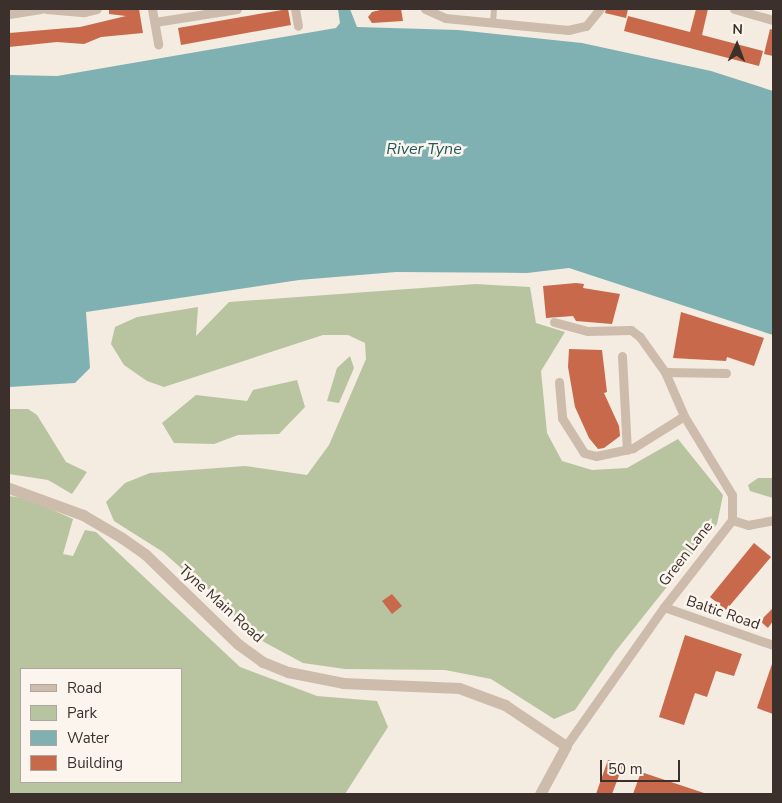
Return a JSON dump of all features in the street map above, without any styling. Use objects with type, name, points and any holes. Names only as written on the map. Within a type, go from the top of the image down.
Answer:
[{"type":"street","points":[[9,14],[41,9]]},
{"type":"street","points":[[46,9],[84,12],[97,9]]},
{"type":"street","points":[[152,9],[158,44]]},
{"type":"street","points":[[155,22],[237,9]]},
{"type":"street","points":[[295,9],[298,26]]},
{"type":"street","points":[[425,9],[438,16],[575,30],[591,22],[600,9]]},
{"type":"street","points":[[493,23],[494,9]]},
{"type":"street","points":[[734,9],[773,20]]},
{"type":"street","name":"Green Lane","points":[[540,794],[566,746],[664,607],[732,520],[732,495],[684,416],[665,372],[631,330],[588,331],[554,322]]},
{"type":"street","points":[[622,356],[627,450]]},
{"type":"street","points":[[665,372],[726,373]]},
{"type":"street","points":[[559,382],[562,418],[584,453],[596,456],[627,450],[684,416]]},
{"type":"street","name":"Tyne Main Road","points":[[9,488],[83,515],[122,538],[145,554],[238,644],[264,662],[321,680],[467,690],[505,705],[566,746]]},
{"type":"street","points":[[732,520],[748,525],[773,520]]},
{"type":"street","name":"Baltic Road","points":[[664,607],[773,645]]},
{"type":"green space","points":[[476,284],[530,287],[536,323],[565,332],[541,371],[547,433],[562,461],[592,470],[627,468],[678,439],[723,495],[717,524],[615,652],[575,710],[554,719],[491,679],[445,670],[345,669],[303,663],[264,642],[163,552],[114,521],[106,502],[125,483],[150,473],[245,466],[307,475],[329,445],[366,359],[365,343],[348,335],[323,335],[164,387],[147,381],[124,365],[111,344],[115,327],[137,317],[198,307],[196,336],[229,302]]},
{"type":"green space","points":[[350,356],[354,368],[339,403],[327,401],[337,368]]},
{"type":"green space","points":[[297,380],[305,407],[279,434],[238,435],[214,444],[174,443],[162,423],[196,395],[247,401],[253,390]]},
{"type":"green space","points":[[9,409],[28,409],[37,415],[66,462],[87,472],[72,494],[48,480],[9,474]]},
{"type":"green space","points":[[758,478],[773,478],[773,498],[750,491],[748,485]]},
{"type":"green space","points":[[9,496],[28,499],[73,519],[63,554],[73,556],[85,530],[96,532],[240,667],[317,696],[377,701],[388,727],[345,794],[9,794]]},
{"type":"water","name":"River Tyne","points":[[338,9],[350,9],[357,27],[458,30],[582,43],[711,71],[773,91],[773,335],[569,268],[527,273],[396,272],[299,280],[86,312],[90,368],[75,383],[9,387],[9,75],[57,76],[336,28],[340,23]]},
{"type":"building","points":[[109,9],[139,9],[143,33],[101,37],[84,44],[57,42],[9,47],[9,33],[80,27],[126,16],[109,14]]},
{"type":"building","points":[[288,9],[291,25],[181,45],[178,28]]},
{"type":"building","points":[[384,9],[401,9],[403,21],[372,23],[368,17],[372,12]]},
{"type":"building","points":[[606,9],[628,9],[626,18],[605,13]]},
{"type":"building","points":[[696,9],[708,9],[702,35],[763,51],[759,66],[624,31],[628,16],[690,32]]},
{"type":"building","points":[[770,29],[773,30],[773,56],[764,54]]},
{"type":"building","points":[[584,284],[583,288],[620,294],[612,324],[576,321],[573,316],[546,318],[543,286]]},
{"type":"building","points":[[681,312],[764,338],[754,366],[727,357],[726,361],[673,358]]},
{"type":"building","points":[[569,349],[602,350],[607,392],[604,393],[619,426],[620,436],[604,448],[598,449],[589,438],[575,407],[568,367]]},
{"type":"building","points":[[754,543],[771,557],[726,610],[710,597]]},
{"type":"building","points":[[392,594],[402,606],[392,614],[382,601]]},
{"type":"building","points":[[773,608],[773,621],[768,628],[760,621]]},
{"type":"building","points":[[685,635],[742,654],[734,676],[716,671],[707,697],[695,693],[684,725],[659,717]]},
{"type":"building","points":[[773,664],[773,714],[757,708]]},
{"type":"building","points":[[608,760],[623,765],[612,794],[596,794]]},
{"type":"building","points":[[641,772],[704,793],[633,794]]}]
